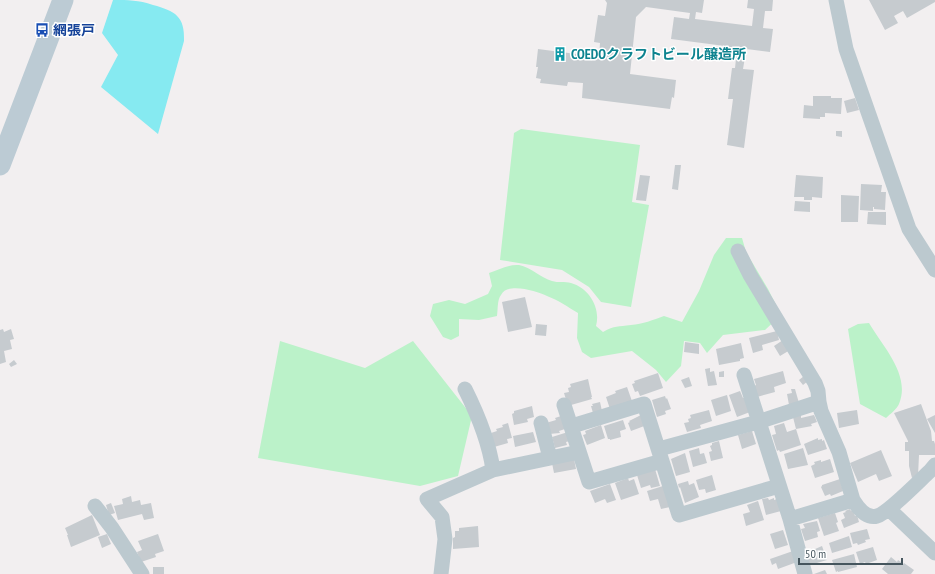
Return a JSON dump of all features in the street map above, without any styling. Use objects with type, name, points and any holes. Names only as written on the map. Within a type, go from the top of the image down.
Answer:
[{"type":"main road","points":[[0,165],[63,0]]},
{"type":"street","points":[[836,0],[846,49],[909,229],[935,270]]},
{"type":"street","points":[[738,251],[750,275],[815,383],[821,411],[839,452],[853,500],[857,506],[869,516],[878,516],[889,509],[935,465]]},
{"type":"street","points":[[744,375],[806,574]]},
{"type":"street","points":[[466,390],[485,436],[493,470]]},
{"type":"street","points":[[564,405],[590,482],[660,455],[819,402]]},
{"type":"street","points":[[572,426],[644,404],[679,515],[779,486]]},
{"type":"street","points":[[541,423],[550,458]]},
{"type":"street","points":[[441,574],[445,539],[442,517],[427,499],[493,470],[579,452]]},
{"type":"street","points":[[790,519],[853,500]]},
{"type":"street","points":[[95,506],[112,528],[142,574]]},
{"type":"street","points":[[889,509],[935,553]]},
{"type":"green space","points":[[521,129],[640,145],[632,202],[649,205],[631,307],[601,302],[589,287],[562,270],[500,260],[514,133]]},
{"type":"green space","points":[[726,238],[742,238],[746,252],[768,289],[781,315],[765,330],[723,335],[707,353],[700,343],[684,341],[681,366],[666,382],[656,370],[632,351],[591,358],[582,352],[577,338],[578,313],[555,300],[536,292],[516,288],[504,291],[499,300],[497,316],[479,320],[459,319],[459,336],[451,340],[443,337],[430,316],[433,304],[449,300],[465,304],[488,294],[492,286],[489,273],[507,266],[519,265],[528,268],[548,280],[554,282],[571,283],[583,289],[588,294],[595,306],[597,312],[596,326],[603,332],[614,327],[640,324],[664,316],[682,322],[699,291],[714,255]]},
{"type":"green space","points":[[869,323],[894,362],[901,382],[902,393],[899,404],[886,418],[860,404],[848,329],[858,324]]},
{"type":"green space","points":[[280,341],[365,368],[413,341],[472,416],[458,476],[420,486],[258,458]]},
{"type":"water","points":[[113,0],[129,0],[148,3],[173,12],[183,26],[184,41],[158,134],[101,87],[118,55],[102,33]]},
{"type":"building","name":"COEDOクラフトビール醸造所","points":[[605,0],[704,0],[702,13],[696,12],[695,19],[752,26],[754,9],[747,8],[748,0],[773,0],[772,11],[765,11],[763,28],[773,29],[770,52],[731,47],[730,49],[746,51],[743,69],[754,70],[744,148],[727,145],[733,99],[728,99],[732,68],[735,68],[736,59],[722,57],[723,48],[725,46],[671,39],[674,17],[689,19],[690,13],[646,7],[636,17],[630,74],[676,80],[674,98],[672,97],[670,109],[582,98],[583,83],[568,82],[567,86],[540,83],[541,79],[536,78],[538,67],[536,67],[538,49],[599,57],[600,43],[594,42],[598,15],[605,16],[607,3]]},
{"type":"building","points":[[869,0],[935,0],[935,2],[907,18],[903,11],[894,16],[898,23],[885,30]]},
{"type":"building","points":[[813,96],[831,96],[831,98],[842,98],[841,114],[825,113],[825,117],[820,117],[820,119],[803,118],[804,105],[813,106]]},
{"type":"building","points":[[855,98],[859,110],[847,113],[844,101]]},
{"type":"building","points":[[836,131],[842,131],[842,137],[836,136]]},
{"type":"building","points":[[675,165],[681,165],[678,190],[672,189]]},
{"type":"building","points":[[640,175],[650,176],[646,201],[636,200]]},
{"type":"building","points":[[796,175],[823,177],[822,198],[812,197],[812,200],[804,200],[804,197],[794,197]]},
{"type":"building","points":[[861,184],[882,185],[881,192],[886,192],[885,210],[874,209],[873,207],[873,211],[860,210]]},
{"type":"building","points":[[841,195],[859,196],[858,222],[841,222]]},
{"type":"building","points":[[795,201],[810,202],[810,212],[794,211]]},
{"type":"building","points":[[868,212],[886,212],[886,225],[867,224]]},
{"type":"building","points":[[525,297],[532,327],[508,332],[502,302]]},
{"type":"building","points":[[536,324],[547,325],[546,336],[535,335]]},
{"type":"building","points":[[3,329],[4,332],[11,329],[14,339],[10,340],[12,349],[4,351],[6,362],[0,364],[0,330]]},
{"type":"building","points":[[777,331],[779,340],[762,345],[763,350],[753,353],[749,338]]},
{"type":"building","points":[[783,340],[790,350],[780,356],[774,346]]},
{"type":"building","points":[[685,342],[699,344],[699,354],[684,352]]},
{"type":"building","points":[[741,343],[744,358],[740,359],[740,361],[719,365],[716,349]]},
{"type":"building","points":[[14,360],[17,364],[11,367],[9,364]]},
{"type":"building","points":[[710,368],[710,372],[714,371],[717,385],[708,386],[705,369]]},
{"type":"building","points":[[724,371],[724,377],[719,377],[719,372]]},
{"type":"building","points":[[783,371],[786,383],[774,387],[775,392],[757,397],[754,379]]},
{"type":"building","points":[[658,373],[663,388],[640,396],[638,391],[635,392],[632,384],[635,383],[634,381]]},
{"type":"building","points":[[804,376],[808,381],[803,385],[799,380]]},
{"type":"building","points":[[689,377],[692,386],[685,388],[681,380]]},
{"type":"building","points":[[588,379],[592,399],[571,405],[567,403],[564,393],[569,392],[568,388],[571,387],[570,384]]},
{"type":"building","points":[[627,387],[633,404],[610,409],[606,397],[616,393],[615,391]]},
{"type":"building","points":[[791,389],[795,389],[799,403],[789,405],[787,394],[792,393]]},
{"type":"building","points":[[740,391],[743,398],[747,397],[750,412],[737,417],[729,395]]},
{"type":"building","points":[[727,395],[731,411],[716,416],[711,400]]},
{"type":"building","points":[[665,396],[671,409],[665,411],[666,414],[657,417],[652,400]]},
{"type":"building","points":[[600,402],[602,411],[593,413],[591,406],[593,406],[592,404]]},
{"type":"building","points":[[921,404],[931,431],[932,441],[934,441],[935,444],[935,455],[919,455],[918,476],[912,478],[909,466],[909,451],[905,451],[905,442],[908,441],[894,413]]},
{"type":"building","points":[[532,406],[534,417],[527,419],[528,422],[514,425],[512,414],[514,411]]},
{"type":"building","points":[[709,410],[712,421],[700,425],[701,428],[687,432],[684,423],[689,422],[688,419],[691,418],[690,415]]},
{"type":"building","points":[[857,410],[859,424],[839,428],[837,413]]},
{"type":"building","points":[[643,414],[647,425],[631,431],[628,423],[630,422],[629,421]]},
{"type":"building","points":[[801,415],[801,418],[814,415],[817,422],[811,424],[812,426],[796,429],[793,417]]},
{"type":"building","points":[[935,415],[935,433],[927,419]]},
{"type":"building","points":[[561,416],[565,429],[559,431],[560,433],[549,434],[546,423],[556,420],[555,418]]},
{"type":"building","points":[[623,420],[626,429],[620,431],[621,437],[610,440],[608,439],[604,426]]},
{"type":"building","points":[[508,423],[512,438],[507,439],[508,443],[494,447],[491,433],[497,431],[496,429],[503,427],[502,425]]},
{"type":"building","points":[[784,423],[787,432],[796,429],[801,445],[780,452],[779,450],[777,451],[772,435],[776,434],[774,426]]},
{"type":"building","points":[[601,425],[605,438],[587,445],[583,435],[586,434],[585,431]]},
{"type":"building","points":[[752,431],[756,444],[742,449],[738,435]]},
{"type":"building","points":[[533,432],[536,442],[515,447],[513,436]]},
{"type":"building","points":[[568,432],[570,441],[566,442],[567,445],[555,448],[552,437]]},
{"type":"building","points":[[818,438],[818,440],[824,440],[827,449],[808,455],[804,444]]},
{"type":"building","points":[[719,441],[723,458],[711,461],[709,452],[712,451],[710,446],[712,443]]},
{"type":"building","points":[[699,448],[700,454],[704,453],[707,463],[693,467],[689,451]]},
{"type":"building","points":[[803,448],[808,465],[788,469],[784,454]]},
{"type":"building","points":[[881,450],[892,476],[879,481],[876,474],[858,482],[850,463]]},
{"type":"building","points":[[685,453],[690,472],[676,476],[671,459]]},
{"type":"building","points":[[574,459],[576,469],[554,473],[552,463]]},
{"type":"building","points":[[830,459],[834,472],[815,478],[811,466],[815,464],[814,462],[821,460],[821,462]]},
{"type":"building","points":[[655,469],[660,486],[651,488],[650,485],[641,488],[637,475]]},
{"type":"building","points":[[712,475],[716,490],[706,493],[705,489],[699,490],[696,480]]},
{"type":"building","points":[[628,478],[629,481],[634,479],[639,494],[621,500],[615,483]]},
{"type":"building","points":[[840,479],[843,491],[831,496],[830,494],[825,496],[821,487],[822,485]]},
{"type":"building","points":[[688,481],[689,485],[694,483],[699,497],[685,503],[678,484]]},
{"type":"building","points":[[610,484],[616,500],[607,503],[605,499],[595,503],[590,491]]},
{"type":"building","points":[[663,486],[670,507],[661,509],[658,499],[650,501],[647,491]]},
{"type":"building","points":[[131,496],[132,502],[140,500],[141,505],[151,503],[154,518],[144,520],[142,514],[118,520],[114,506],[123,504],[122,499]]},
{"type":"building","points":[[768,498],[769,500],[774,498],[774,500],[777,499],[781,511],[766,515],[762,499]]},
{"type":"building","points":[[758,501],[764,520],[746,526],[743,514],[750,512],[747,505]]},
{"type":"building","points":[[111,503],[115,513],[109,515],[106,505]]},
{"type":"building","points":[[850,509],[851,511],[853,510],[855,516],[857,515],[859,522],[844,528],[841,520],[845,518],[843,513]]},
{"type":"building","points":[[835,513],[839,531],[824,536],[818,518]]},
{"type":"building","points":[[92,515],[100,535],[71,547],[65,528]]},
{"type":"building","points":[[817,521],[820,531],[817,532],[818,537],[805,541],[801,529],[805,528],[803,524]]},
{"type":"building","points":[[478,526],[479,547],[453,549],[453,538],[455,537],[455,531],[459,531],[459,528]]},
{"type":"building","points":[[867,529],[870,539],[865,540],[866,542],[858,545],[857,543],[853,544],[850,533]]},
{"type":"building","points":[[783,530],[788,545],[775,549],[770,534]]},
{"type":"building","points":[[107,534],[111,544],[102,548],[98,537]]},
{"type":"building","points":[[158,534],[164,551],[155,554],[156,557],[141,562],[137,552],[142,550],[138,541]]},
{"type":"building","points":[[849,536],[852,547],[832,553],[829,543]]},
{"type":"building","points":[[822,546],[827,560],[810,565],[806,553]]},
{"type":"building","points":[[873,547],[877,560],[866,564],[865,562],[860,564],[856,552]]},
{"type":"building","points":[[793,551],[797,562],[778,569],[776,563],[772,565],[770,559]]},
{"type":"building","points":[[854,554],[857,567],[836,572],[832,560]]},
{"type":"building","points":[[891,557],[897,562],[898,560],[914,570],[911,574],[888,574],[882,569]]},
{"type":"building","points":[[153,567],[164,567],[164,574],[153,574]]},
{"type":"building","points":[[825,570],[827,574],[814,574]]},
{"type":"place","name":"網張戸","points":[[42,30]]},
{"type":"place","name":"COEDOクラフトビール醸造所","points":[[560,54]]}]
